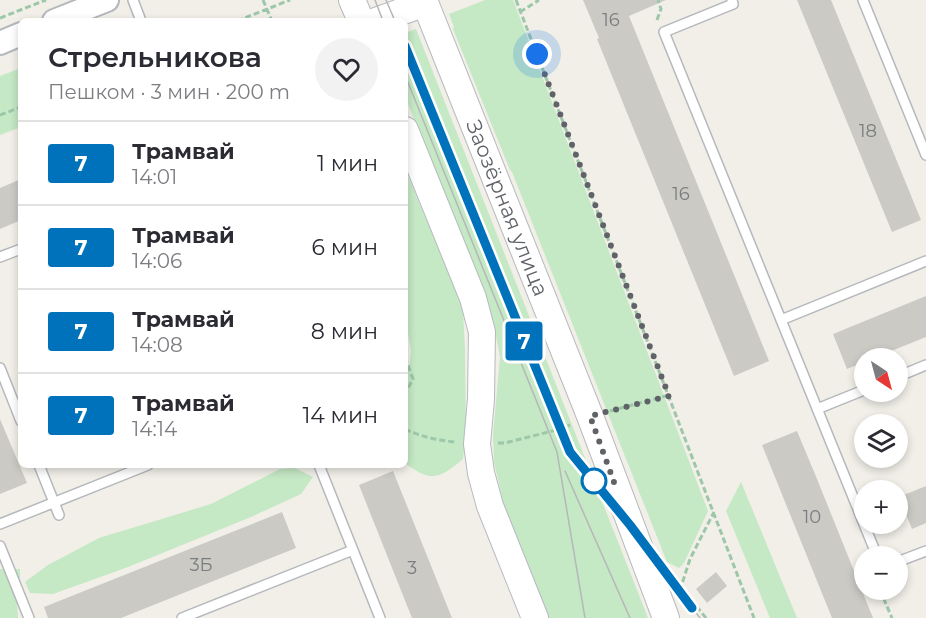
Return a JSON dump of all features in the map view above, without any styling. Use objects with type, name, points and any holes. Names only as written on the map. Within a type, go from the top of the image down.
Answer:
[{"type":"main road","points":[[352,0],[360,18]]},
{"type":"main road","points":[[384,18],[426,1]]},
{"type":"main road","name":"Заозёрная улица","points":[[426,1],[590,416],[666,618]]},
{"type":"main road","points":[[408,137],[473,298],[482,332],[481,399],[477,444],[481,473],[490,506],[535,618]]},
{"type":"street","points":[[62,18],[107,0]]},
{"type":"street","points":[[0,43],[18,35]]},
{"type":"lane","points":[[133,0],[140,18]]},
{"type":"lane","points":[[732,0],[733,4],[664,32],[873,546]]},
{"type":"lane","points":[[863,0],[926,155]]},
{"type":"lane","points":[[0,258],[18,250]]},
{"type":"lane","points":[[781,320],[926,261]]},
{"type":"lane","points":[[908,372],[926,365]]},
{"type":"lane","points":[[0,368],[18,413]]},
{"type":"lane","points":[[817,410],[854,394]]},
{"type":"lane","points":[[40,468],[58,515]]},
{"type":"lane","points":[[0,524],[141,468]]},
{"type":"lane","points":[[320,468],[380,618]]},
{"type":"lane","points":[[0,546],[29,618]]},
{"type":"lane","points":[[182,618],[353,550]]},
{"type":"lane","points":[[908,557],[926,550]]},
{"type":"path","points":[[0,18],[46,0]]},
{"type":"path","points":[[263,0],[271,18]]},
{"type":"path","points":[[244,18],[290,0]]},
{"type":"path","points":[[516,0],[754,618]]},
{"type":"path","points":[[520,12],[539,0]]},
{"type":"path","points":[[658,0],[661,9]]},
{"type":"path","points":[[0,115],[18,108]]},
{"type":"path","points":[[408,365],[413,379],[408,388]]},
{"type":"path","points":[[408,430],[441,441],[477,444],[505,443],[560,429],[590,416],[669,396]]},
{"type":"path","points":[[706,618],[681,587],[690,560],[714,512]]},
{"type":"path","points":[[884,600],[892,618]]},
{"type":"green space","points":[[485,0],[513,0],[708,511],[684,563],[679,568],[667,562],[453,29],[449,14]]},
{"type":"green space","points":[[416,29],[648,618],[549,618],[506,514],[494,462],[493,435],[500,357],[493,321],[408,104],[408,32]]},
{"type":"green space","points":[[18,69],[18,128],[0,135],[0,76]]},
{"type":"green space","points":[[408,175],[463,309],[466,432],[463,459],[447,471],[435,476],[422,474],[408,465],[408,367],[411,350],[408,333]]},
{"type":"green space","points":[[295,468],[313,477],[301,494],[251,517],[128,567],[53,594],[30,593],[25,582],[48,565],[99,538],[211,504],[280,469]]},
{"type":"green space","points":[[741,482],[797,618],[770,618],[726,511]]},
{"type":"green space","points":[[0,569],[20,569],[18,618],[0,618]]},
{"type":"building","points":[[583,0],[666,0],[629,16],[769,361],[734,376]]},
{"type":"building","points":[[797,0],[831,0],[921,220],[892,232]]},
{"type":"building","points":[[18,180],[18,221],[0,229],[0,188]]},
{"type":"building","points":[[926,296],[926,337],[899,348],[854,348],[854,366],[847,369],[833,334]]},
{"type":"building","points":[[0,419],[18,462],[18,468],[21,468],[27,483],[0,494]]},
{"type":"building","points":[[797,431],[854,571],[854,600],[866,600],[873,618],[832,618],[762,445]]},
{"type":"building","points":[[393,471],[452,618],[412,618],[359,485]]},
{"type":"building","points":[[926,486],[926,523],[912,529],[908,519],[908,493]]},
{"type":"building","points":[[282,512],[296,548],[121,618],[48,618],[44,607]]},
{"type":"building","points":[[716,572],[727,586],[707,603],[696,589]]},
{"type":"tram line","points":[[375,0],[382,18]]},
{"type":"tram line","points":[[386,0],[394,18]]},
{"type":"tram line","points":[[408,53],[570,452],[630,525],[700,618]]},
{"type":"tram line","name":"7","points":[[408,53],[570,452],[630,525],[692,608]]},
{"type":"tram line","points":[[408,82],[557,452],[585,618]]},
{"type":"tram line","points":[[565,471],[630,618]]},
{"type":"route","points":[[537,54],[669,396],[590,416],[614,482],[594,481]]}]
